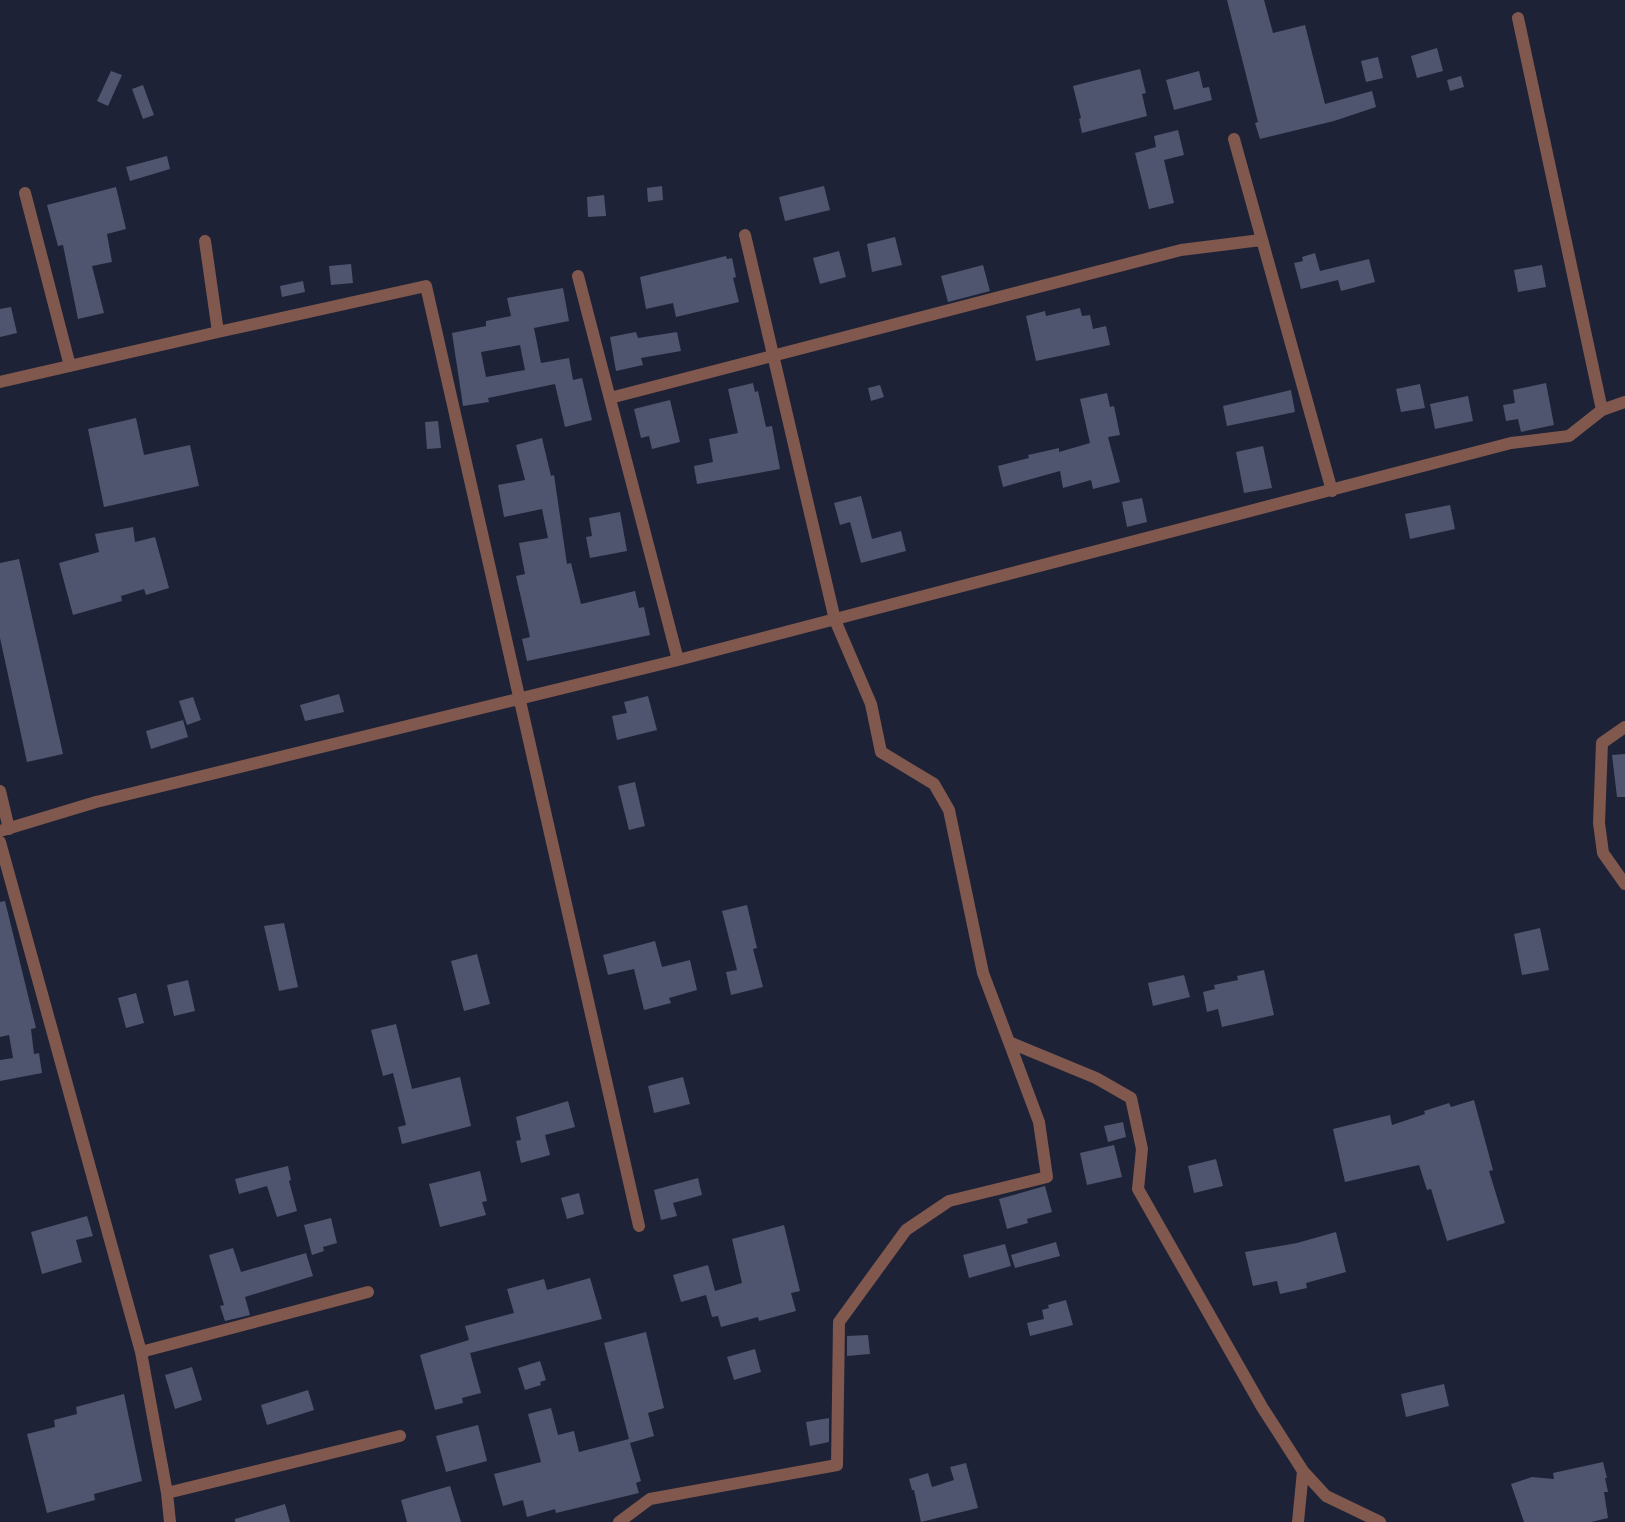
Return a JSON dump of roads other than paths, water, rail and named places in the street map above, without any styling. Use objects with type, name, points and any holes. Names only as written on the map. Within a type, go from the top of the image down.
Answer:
[{"type":"street","points":[[1518,18],[1602,410]]},
{"type":"street","points":[[1234,139],[1332,491]]},
{"type":"street","points":[[24,193],[70,366]]},
{"type":"street","points":[[619,1522],[650,1499],[837,1464],[839,1322],[906,1230],[949,1201],[1047,1177],[1039,1122],[983,973],[949,810],[934,784],[881,752],[871,704],[835,620],[745,235]]},
{"type":"street","points":[[205,240],[218,332]]},
{"type":"street","points":[[610,398],[1181,250],[1261,240]]},
{"type":"street","points":[[578,276],[678,660]]},
{"type":"street","points":[[0,382],[426,286],[639,1226]]},
{"type":"street","points":[[0,791],[4,830],[96,802],[678,660],[1511,443],[1569,436],[1602,410],[1625,402]]},
{"type":"street","points":[[1625,727],[1602,743],[1599,823],[1603,853],[1625,884]]},
{"type":"street","points":[[0,842],[141,1352],[167,1492],[170,1522]]},
{"type":"street","points":[[1009,1042],[1096,1078],[1131,1098],[1142,1149],[1138,1189],[1262,1406],[1303,1471],[1326,1496],[1380,1522]]},
{"type":"street","points":[[141,1352],[368,1292]]},
{"type":"street","points":[[167,1492],[400,1436]]},
{"type":"street","points":[[1298,1522],[1303,1471]]}]
